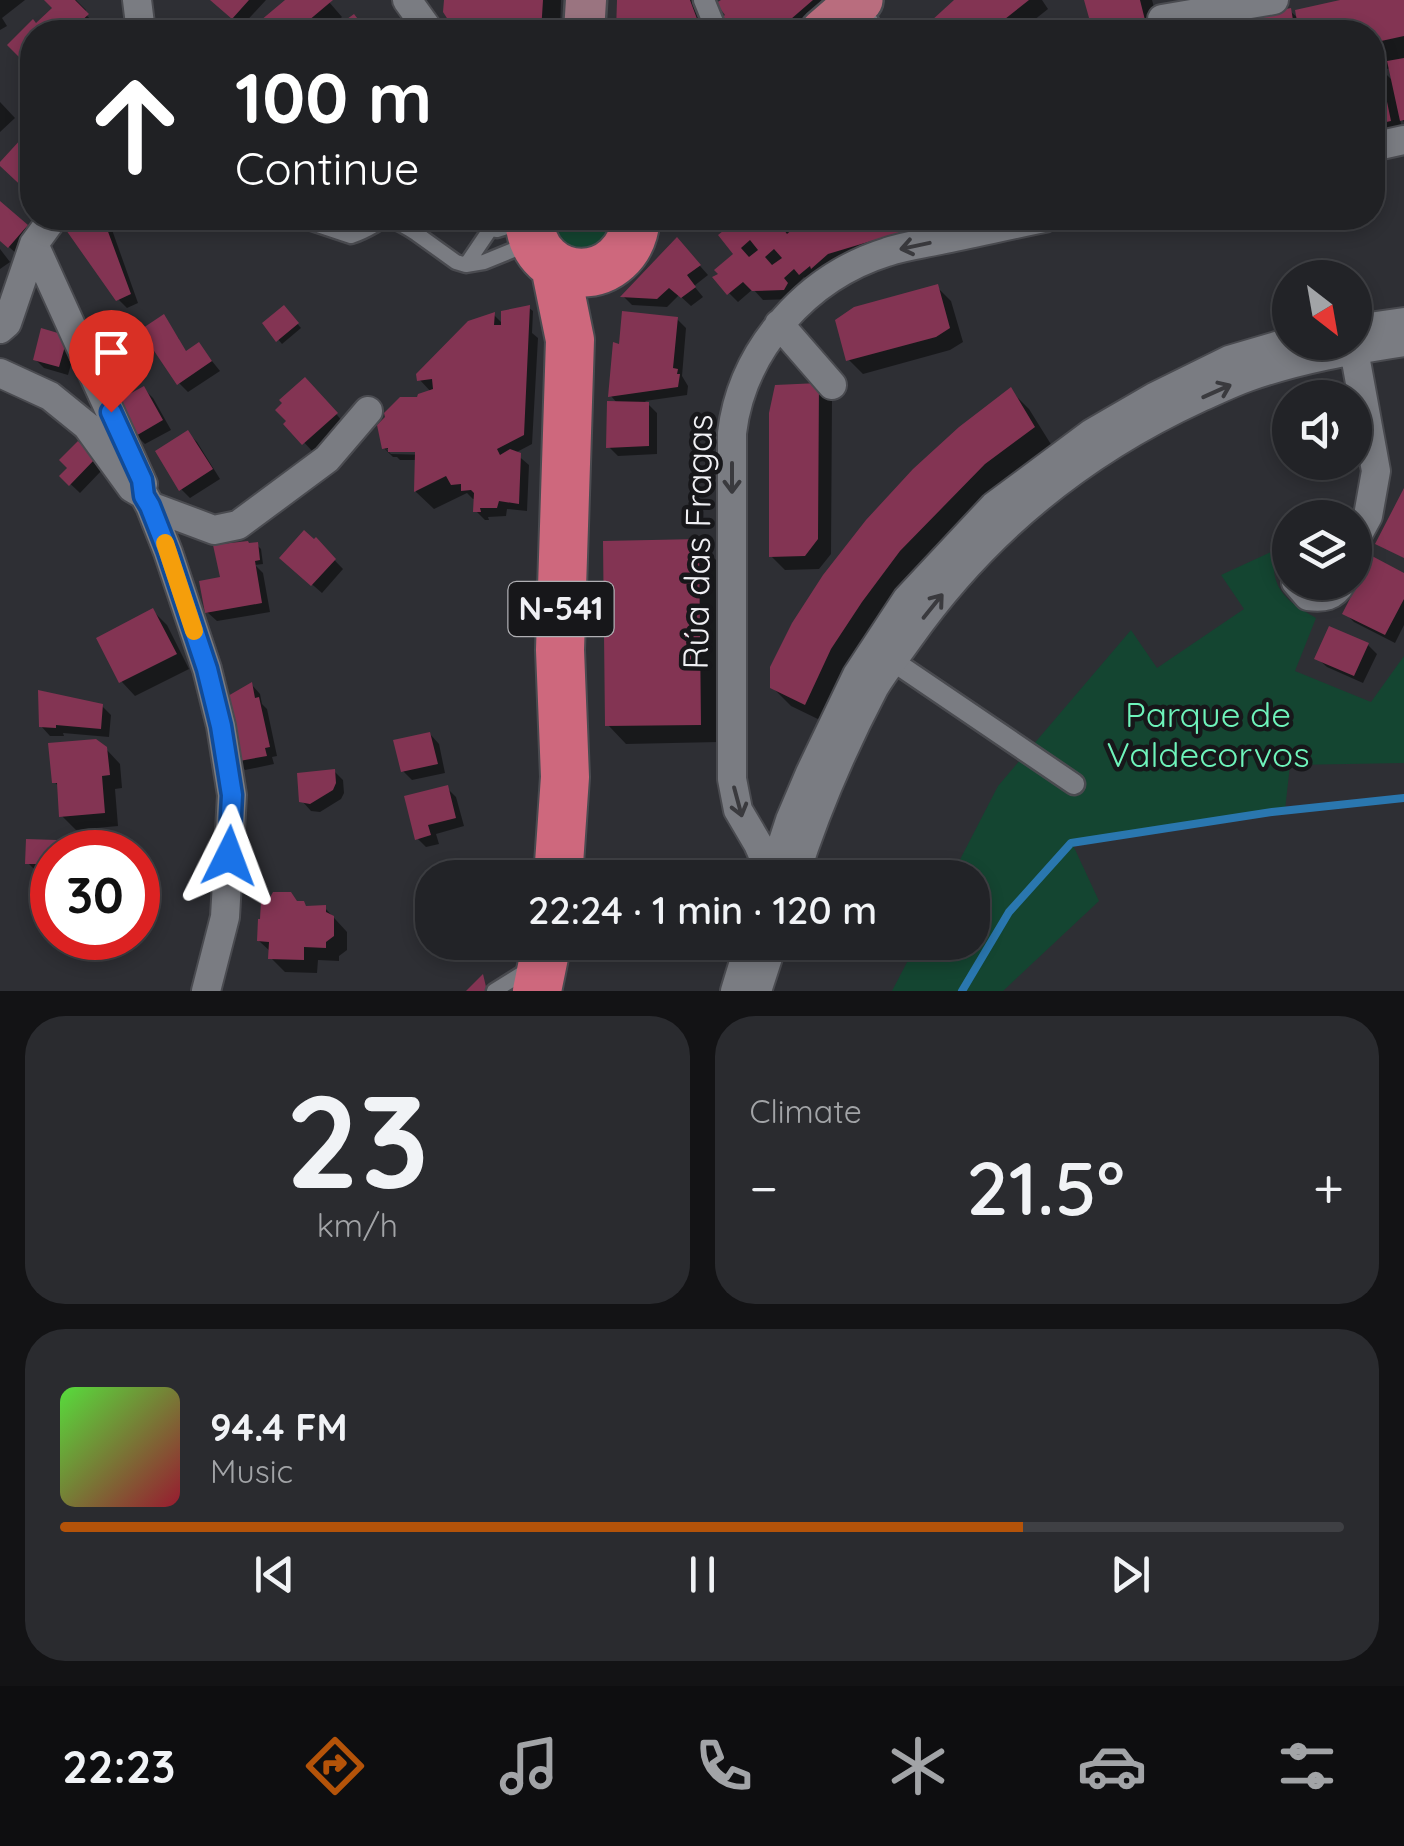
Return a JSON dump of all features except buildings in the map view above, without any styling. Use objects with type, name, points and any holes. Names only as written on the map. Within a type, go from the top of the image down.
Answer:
[{"type":"highway","name":"N-541","points":[[531,237],[620,258],[629,246],[633,230]]},
{"type":"highway","name":"N-541","points":[[531,237],[586,288],[570,340],[560,650],[565,778],[559,860]]},
{"type":"street","points":[[1162,17],[1274,0]]},
{"type":"street","points":[[0,329],[7,323],[34,244],[44,230]]},
{"type":"street","name":"Rúa das Fragas","points":[[765,860],[738,810],[732,779],[735,410],[752,365],[771,334],[817,288],[843,271],[887,252],[954,230]]},
{"type":"street","points":[[34,244],[142,480],[207,669],[221,726],[232,795],[225,918],[206,991]]},
{"type":"street","points":[[1372,334],[1404,322]]},
{"type":"street","points":[[779,324],[832,385]]},
{"type":"street","points":[[1372,341],[1404,342]]},
{"type":"street","points":[[778,860],[804,788],[857,675],[907,598],[994,506],[1092,433],[1154,397],[1229,360],[1272,347]]},
{"type":"street","points":[[800,860],[829,781],[876,685],[931,608],[1010,520],[1101,450],[1160,416],[1244,378],[1302,360]]},
{"type":"street","points":[[1357,360],[1376,472],[1371,500]]},
{"type":"street","points":[[0,372],[50,396],[87,426],[132,488],[147,500],[214,530],[238,526],[327,459],[368,411]]},
{"type":"street","points":[[893,661],[1074,784]]},
{"type":"street","points":[[735,991],[744,960]]},
{"type":"street","points":[[757,991],[766,960]]},
{"type":"lane","points":[[333,230],[351,236],[363,230]]},
{"type":"lane","points":[[411,230],[466,265],[484,262],[531,237]]},
{"type":"lane","points":[[417,234],[420,230]]},
{"type":"lane","points":[[466,265],[531,237]]},
{"type":"lane","points":[[494,991],[546,971]]},
{"type":"green space","points":[[554,230],[611,230],[601,244],[586,249],[558,240]]},
{"type":"green space","name":"Parque de Valdecorvos","points":[[1271,552],[1272,600],[1289,600],[1316,618],[1295,671],[1371,702],[1404,656],[1404,763],[1290,765],[1285,810],[1072,843],[1099,901],[1003,991],[892,991],[908,960],[990,960],[990,860],[960,860],[998,786],[1131,630],[1157,668],[1244,609],[1221,575]]},
{"type":"waterway","points":[[962,991],[1009,912],[1071,843],[1272,812],[1404,798]]},
{"type":"slow traffic","points":[[165,543],[194,631]]},
{"type":"route","points":[[111,412],[142,480],[144,496],[168,552],[207,669],[232,795],[229,856]]}]
